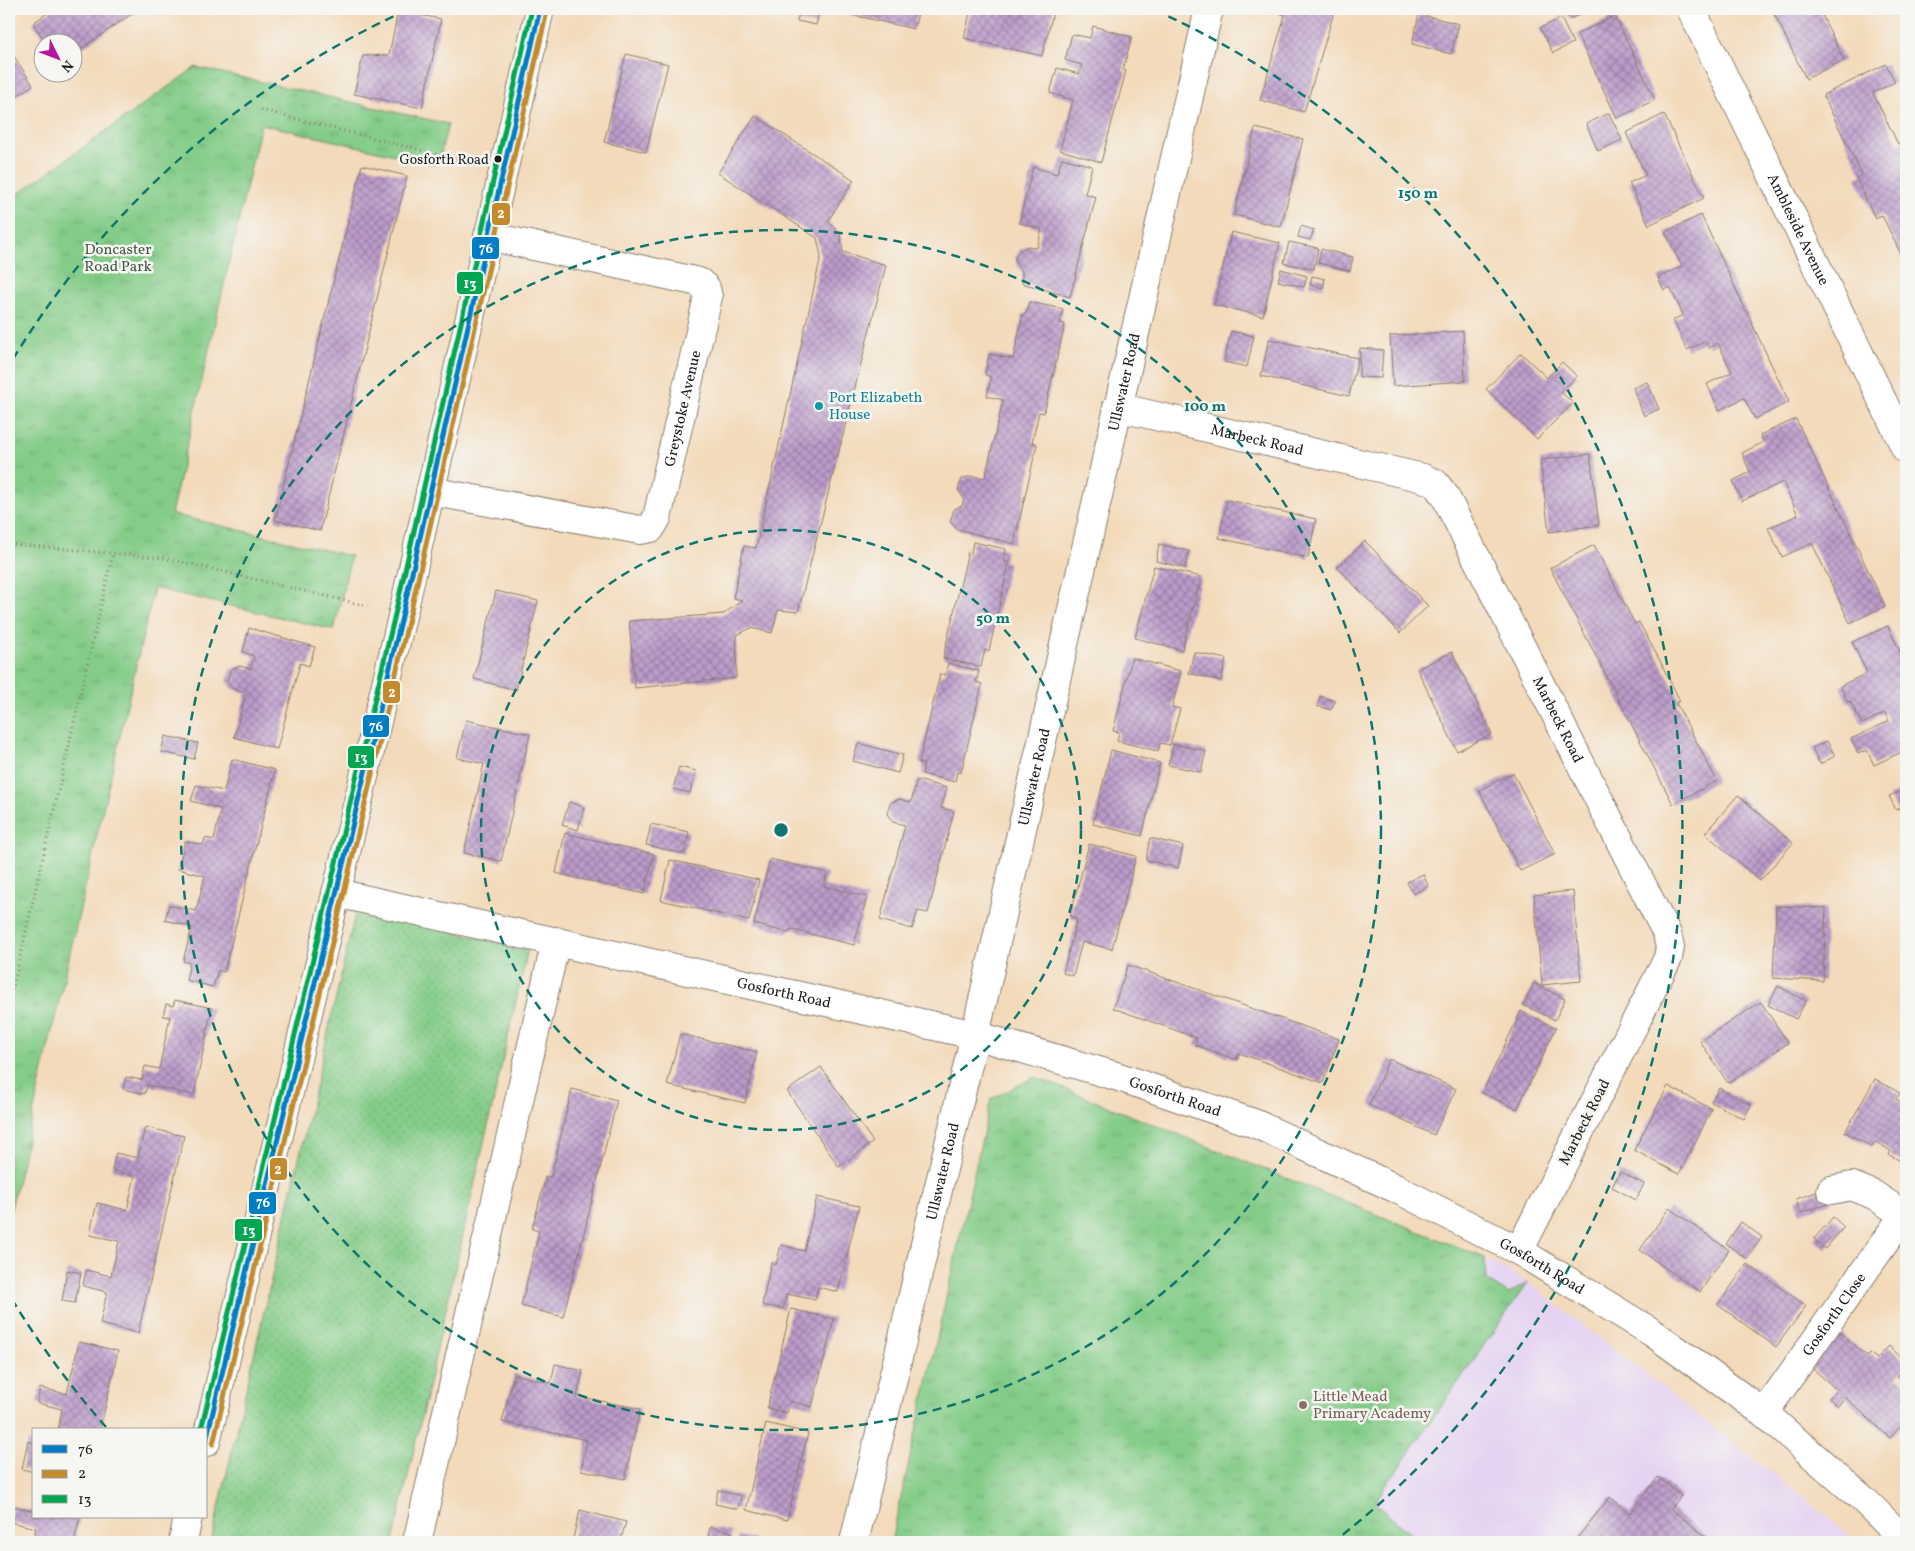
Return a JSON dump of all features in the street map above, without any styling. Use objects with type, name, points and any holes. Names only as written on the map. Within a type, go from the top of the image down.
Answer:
[{"type":"street","points":[[208,1434],[402,617],[540,9]]},
{"type":"street","name":"Ullswater Road","points":[[854,1542],[975,1035],[1209,9]]},
{"type":"street","name":"Ambleside Avenue","points":[[1691,9],[1906,449]]},
{"type":"street","name":"Greystoke Avenue","points":[[430,491],[640,530],[651,528],[657,518],[705,306],[706,288],[699,282],[488,236]]},
{"type":"street","name":"Marbeck Road","points":[[1117,407],[1423,478],[1435,483],[1446,496],[1667,934],[1670,947],[1668,958],[1519,1251]]},
{"type":"street","name":"Gosforth Road","points":[[336,893],[975,1035],[1120,1077],[1256,1124],[1394,1188],[1519,1251],[1653,1333],[1764,1413],[1864,1500],[1906,1542]]},
{"type":"street","points":[[417,1542],[556,941]]},
{"type":"street","name":"Gosforth Close","points":[[1764,1413],[1905,1216],[1874,1195],[1852,1186],[1831,1190]]},
{"type":"street","points":[[183,1542],[188,1518]]},
{"type":"path","points":[[261,110],[503,171]]},
{"type":"path","points":[[9,544],[165,558],[326,594],[402,617]]},
{"type":"path","points":[[9,1005],[113,553]]},
{"type":"shaded area","name":"Little Mead Primary Academy","points":[[1035,1077],[1485,1258],[1528,1282],[1842,1528],[1856,1542],[891,1542],[991,1099]]},
{"type":"green space","name":"Doncaster Road Park","points":[[196,67],[448,124],[438,165],[261,124],[171,514],[351,556],[334,630],[154,588],[9,1218],[9,200]]},
{"type":"green space","points":[[356,910],[528,949],[393,1542],[211,1542]]},
{"type":"green space","name":"Little Mead Primary Academy","points":[[1035,1077],[1485,1258],[1486,1280],[1509,1294],[1528,1282],[1374,1503],[1420,1542],[891,1542],[991,1099]]},
{"type":"building","points":[[53,9],[139,9],[82,48],[82,32],[39,32],[33,23]]},
{"type":"building","points":[[800,9],[820,9],[816,25],[797,21]]},
{"type":"building","points":[[826,9],[919,9],[914,29]]},
{"type":"building","points":[[971,9],[1054,9],[1042,56],[964,38]]},
{"type":"building","points":[[1282,9],[1335,9],[1304,112],[1260,100],[1285,15],[1281,14]]},
{"type":"building","points":[[1564,9],[1592,9],[1570,19]]},
{"type":"building","points":[[1772,9],[1819,9],[1844,60],[1806,79]]},
{"type":"building","points":[[398,11],[441,19],[422,108],[354,94],[363,56],[389,55]]},
{"type":"building","points":[[1419,14],[1459,24],[1451,54],[1412,44]]},
{"type":"building","points":[[1615,16],[1655,100],[1617,118],[1577,34]]},
{"type":"building","points":[[1561,18],[1573,43],[1553,53],[1540,28]]},
{"type":"building","points":[[1093,26],[1132,37],[1123,70],[1126,71],[1101,162],[1060,150],[1073,100],[1050,93],[1057,68],[1079,74],[1082,65],[1065,60],[1072,34],[1090,38]]},
{"type":"building","points":[[9,49],[33,85],[9,101]]},
{"type":"building","points":[[626,54],[668,64],[646,152],[604,142]]},
{"type":"building","points":[[1886,64],[1895,82],[1873,93],[1898,144],[1906,140],[1906,265],[1882,215],[1875,218],[1856,178],[1862,175],[1823,95]]},
{"type":"building","points":[[1609,113],[1622,140],[1598,151],[1586,124]]},
{"type":"building","points":[[1664,114],[1704,198],[1649,225],[1629,183],[1646,175],[1626,133]]},
{"type":"building","name":"Port Elizabeth House","points":[[755,116],[854,180],[828,221],[840,234],[843,252],[886,265],[798,612],[778,610],[772,633],[751,628],[737,635],[736,678],[635,688],[629,621],[724,614],[742,600],[733,598],[744,546],[756,548],[821,256],[817,238],[718,173]]},
{"type":"building","points":[[1255,128],[1303,139],[1281,227],[1234,215]]},
{"type":"building","points":[[1062,158],[1092,166],[1085,194],[1096,197],[1070,297],[1022,283],[1022,271],[1016,264],[1015,257],[1020,250],[1028,246],[1037,248],[1042,229],[1019,223],[1033,167],[1057,174]]},
{"type":"building","points":[[362,165],[407,176],[320,531],[275,520]]},
{"type":"building","points":[[1701,215],[1789,402],[1755,419],[1744,398],[1719,410],[1707,384],[1732,372],[1718,343],[1709,348],[1706,341],[1687,350],[1673,320],[1683,315],[1670,287],[1664,290],[1658,278],[1682,266],[1665,232]]},
{"type":"building","points":[[1301,226],[1314,230],[1310,240],[1298,237]]},
{"type":"building","points":[[1231,232],[1280,243],[1263,316],[1214,305]]},
{"type":"building","points":[[1289,242],[1318,248],[1314,269],[1284,263]]},
{"type":"building","points":[[1321,249],[1353,257],[1350,271],[1318,263]]},
{"type":"building","points":[[1281,269],[1307,276],[1304,287],[1278,281]]},
{"type":"building","points":[[1312,276],[1325,279],[1323,288],[1310,285]]},
{"type":"building","points":[[1029,302],[1063,309],[1060,323],[1065,324],[1044,413],[1039,412],[1032,442],[1037,444],[1014,544],[957,529],[950,522],[954,509],[962,506],[964,499],[958,490],[962,479],[970,476],[985,478],[1003,400],[987,396],[991,377],[985,375],[989,354],[1013,359],[1023,314],[1026,314]]},
{"type":"building","points":[[1231,331],[1254,336],[1247,367],[1224,362]]},
{"type":"building","points":[[1463,331],[1465,381],[1393,386],[1390,336]]},
{"type":"building","points":[[1269,339],[1358,358],[1349,396],[1261,376]]},
{"type":"building","points":[[1360,348],[1383,350],[1381,378],[1359,377]]},
{"type":"building","points":[[1521,353],[1547,378],[1562,362],[1577,376],[1561,392],[1573,403],[1537,439],[1486,389]]},
{"type":"building","points":[[1647,382],[1659,409],[1644,416],[1633,388]]},
{"type":"building","points":[[1796,419],[1885,606],[1850,623],[1812,543],[1782,557],[1768,528],[1798,515],[1783,482],[1742,501],[1733,481],[1750,472],[1742,453],[1764,442],[1760,435]]},
{"type":"building","points":[[1590,454],[1599,525],[1549,532],[1540,460]]},
{"type":"building","points":[[1227,500],[1316,519],[1308,558],[1219,538]]},
{"type":"building","points":[[1365,541],[1428,606],[1400,633],[1337,567]]},
{"type":"building","points":[[973,542],[1006,549],[1004,561],[1009,563],[989,651],[985,650],[981,667],[943,658],[968,552],[971,553]]},
{"type":"building","points":[[1159,544],[1189,551],[1185,568],[1156,561]]},
{"type":"building","points":[[1594,545],[1635,624],[1639,622],[1660,661],[1680,701],[1676,703],[1717,781],[1673,804],[1550,568]]},
{"type":"building","points":[[1154,566],[1201,577],[1182,650],[1135,638]]},
{"type":"building","points":[[496,591],[538,601],[516,690],[474,679]]},
{"type":"building","points":[[1888,626],[1906,665],[1906,756],[1904,751],[1874,765],[1867,750],[1858,754],[1851,739],[1889,721],[1885,713],[1862,724],[1840,686],[1867,673],[1852,642]]},
{"type":"building","points":[[249,628],[315,647],[309,666],[300,663],[277,749],[234,737],[246,693],[233,689],[227,681],[231,669],[240,666],[251,669],[254,656],[243,652]]},
{"type":"building","points":[[1194,652],[1226,659],[1221,681],[1189,673]]},
{"type":"building","points":[[1452,652],[1492,734],[1457,751],[1417,669]]},
{"type":"building","points":[[1132,658],[1181,671],[1172,707],[1180,709],[1170,745],[1160,743],[1158,751],[1117,741],[1119,732],[1113,731]]},
{"type":"building","points":[[948,663],[979,671],[976,682],[982,684],[961,773],[957,772],[955,782],[922,774],[924,764],[919,763],[940,674],[945,675]]},
{"type":"building","points":[[1320,696],[1335,701],[1331,710],[1317,706]]},
{"type":"building","points":[[466,720],[530,734],[501,861],[464,853],[484,764],[457,758]]},
{"type":"building","points":[[165,736],[198,743],[194,759],[161,752]]},
{"type":"building","points":[[1827,741],[1835,756],[1820,764],[1812,748]]},
{"type":"building","points":[[858,743],[903,755],[898,773],[853,761]]},
{"type":"building","points":[[1174,744],[1206,751],[1201,772],[1168,765]]},
{"type":"building","points":[[1111,750],[1160,763],[1142,836],[1093,824]]},
{"type":"building","points":[[232,759],[275,770],[224,972],[218,970],[213,987],[186,980],[190,963],[183,961],[192,927],[165,920],[169,905],[196,911],[205,876],[178,869],[185,841],[203,845],[205,838],[214,840],[221,809],[191,801],[196,785],[224,791]]},
{"type":"building","points":[[679,767],[696,771],[690,793],[673,789]]},
{"type":"building","points":[[1513,773],[1555,854],[1520,871],[1479,790]]},
{"type":"building","points":[[917,780],[947,788],[941,808],[954,811],[928,913],[918,911],[912,929],[880,920],[905,825],[893,822],[887,814],[890,803],[899,799],[911,802]]},
{"type":"building","points":[[1906,789],[1906,805],[1896,810],[1889,796]]},
{"type":"building","points":[[1738,795],[1793,843],[1760,881],[1705,833]]},
{"type":"building","points":[[569,802],[584,807],[578,830],[562,825]]},
{"type":"building","points":[[651,824],[689,832],[684,854],[646,845]]},
{"type":"building","points":[[565,833],[654,854],[644,894],[556,873]]},
{"type":"building","points":[[1150,838],[1183,846],[1178,868],[1146,860]]},
{"type":"building","points":[[1089,844],[1136,856],[1112,949],[1082,942],[1073,976],[1063,973],[1077,919],[1070,917]]},
{"type":"building","points":[[770,859],[827,873],[824,886],[867,897],[854,945],[790,929],[789,933],[754,924]]},
{"type":"building","points":[[670,860],[759,880],[749,921],[661,900]]},
{"type":"building","points":[[1423,874],[1428,886],[1413,894],[1407,882]]},
{"type":"building","points":[[1573,891],[1581,981],[1542,985],[1534,895]]},
{"type":"building","points":[[1776,906],[1826,908],[1823,981],[1773,978]]},
{"type":"building","points":[[1128,965],[1339,1039],[1323,1083],[1239,1053],[1237,1060],[1195,1045],[1197,1038],[1113,1008]]},
{"type":"building","points":[[1534,983],[1565,999],[1555,1020],[1523,1005]]},
{"type":"building","points":[[1778,986],[1806,1001],[1796,1019],[1768,1005]]},
{"type":"building","points":[[175,1000],[212,1008],[194,1095],[147,1085],[145,1094],[123,1089],[126,1077],[142,1080],[145,1066],[159,1069],[170,1017],[163,1016],[166,1004],[173,1006]]},
{"type":"building","points":[[1761,1002],[1788,1043],[1728,1083],[1700,1041]]},
{"type":"building","points":[[1521,1011],[1556,1028],[1517,1109],[1482,1093]]},
{"type":"building","points":[[680,1034],[757,1052],[745,1103],[667,1085]]},
{"type":"building","points":[[1389,1059],[1456,1089],[1434,1135],[1369,1105]]},
{"type":"building","points":[[821,1067],[873,1142],[839,1167],[787,1091]]},
{"type":"building","points":[[1875,1079],[1900,1093],[1896,1099],[1906,1105],[1906,1173],[1901,1170],[1905,1163],[1889,1155],[1891,1151],[1876,1142],[1872,1147],[1845,1132]]},
{"type":"building","points":[[1668,1086],[1712,1109],[1679,1174],[1634,1150]]},
{"type":"building","points":[[1719,1088],[1751,1105],[1744,1119],[1711,1102]]},
{"type":"building","points":[[572,1089],[617,1100],[563,1317],[521,1306],[539,1231],[532,1229],[546,1176],[551,1177]]},
{"type":"building","points":[[145,1127],[184,1136],[138,1333],[100,1324],[107,1292],[83,1286],[86,1270],[111,1276],[119,1241],[90,1235],[93,1220],[97,1203],[127,1210],[135,1176],[112,1170],[116,1153],[138,1158]]},
{"type":"building","points":[[1620,1172],[1644,1184],[1636,1200],[1612,1187]]},
{"type":"building","points":[[1826,1189],[1831,1203],[1800,1213],[1796,1199]]},
{"type":"building","points":[[817,1197],[859,1206],[838,1292],[818,1287],[815,1300],[787,1294],[783,1309],[762,1305],[771,1263],[776,1265],[781,1245],[804,1251]]},
{"type":"building","points":[[1669,1208],[1729,1250],[1700,1292],[1640,1250]]},
{"type":"building","points":[[1833,1217],[1844,1227],[1825,1249],[1814,1239]]},
{"type":"building","points":[[1741,1222],[1762,1237],[1747,1259],[1726,1244]]},
{"type":"building","points":[[1747,1264],[1806,1306],[1776,1347],[1718,1305]]},
{"type":"building","points":[[67,1270],[81,1273],[75,1303],[62,1301]]},
{"type":"building","points":[[791,1309],[834,1319],[812,1407],[790,1401],[787,1413],[767,1408]]},
{"type":"building","points":[[1837,1330],[1867,1356],[1870,1353],[1877,1359],[1889,1346],[1906,1362],[1906,1367],[1897,1377],[1906,1385],[1906,1420],[1890,1438],[1845,1397],[1838,1406],[1829,1398],[1837,1390],[1811,1367]]},
{"type":"building","points":[[79,1342],[118,1351],[100,1428],[58,1428],[62,1409],[37,1403],[40,1388],[67,1394]]},
{"type":"building","points":[[555,1364],[583,1371],[577,1396],[640,1409],[625,1479],[581,1470],[587,1440],[502,1422],[514,1374],[551,1383]]},
{"type":"building","points":[[766,1423],[808,1433],[787,1520],[746,1510]]},
{"type":"building","points":[[28,1441],[32,1442],[32,1472],[22,1469]]},
{"type":"building","points":[[1658,1477],[1681,1496],[1671,1509],[1709,1539],[1706,1542],[1574,1542],[1610,1497],[1630,1513]]},
{"type":"building","points":[[718,1490],[741,1496],[738,1509],[715,1504]]},
{"type":"building","points":[[13,1506],[32,1511],[32,1518],[80,1518],[74,1542],[32,1542],[36,1528],[10,1522]]},
{"type":"building","points":[[580,1510],[626,1522],[620,1542],[572,1542]]},
{"type":"building","points":[[710,1527],[732,1532],[730,1542],[707,1542]]},
{"type":"building","points":[[738,1536],[763,1541],[763,1542],[737,1542]]},
{"type":"transit line","name":"13","points":[[201,1428],[397,606],[532,9]]},
{"type":"transit line","name":"76","points":[[208,1433],[404,608],[540,9]]},
{"type":"transit line","name":"2","points":[[213,1444],[411,610],[547,11]]},
{"type":"place","name":"Gosforth Road","points":[[498,159]]},
{"type":"place","name":"Port Elizabeth House","points":[[819,406]]},
{"type":"place","name":"Little Mead Primary Academy","points":[[1303,1405]]}]
